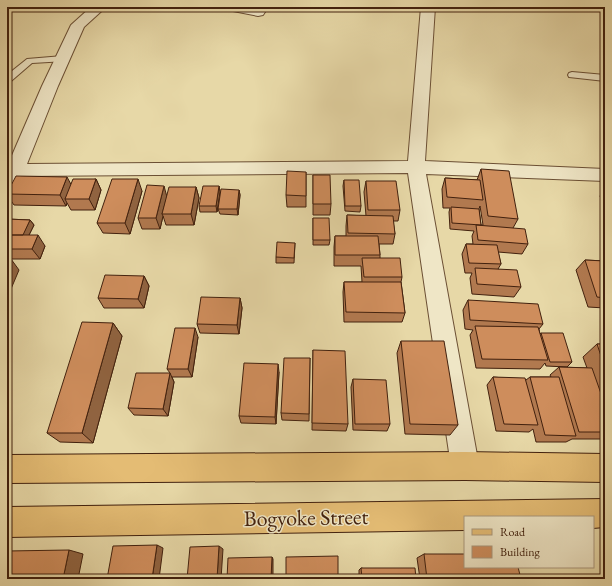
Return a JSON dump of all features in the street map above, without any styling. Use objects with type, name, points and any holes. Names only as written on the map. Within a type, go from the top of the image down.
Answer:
[{"type":"main road","points":[[7,469],[465,466],[605,468]]},
{"type":"main road","name":"Bogyoke Street","points":[[7,522],[605,513]]},
{"type":"street","points":[[100,7],[78,25],[11,178],[416,167],[605,175]]},
{"type":"street","points":[[233,7],[258,12]]},
{"type":"street","points":[[428,7],[416,167],[465,466]]},
{"type":"lane","points":[[7,80],[30,61],[63,59]]},
{"type":"lane","points":[[572,75],[605,78]]},
{"type":"building","points":[[481,169],[509,171],[518,219],[488,216]]},
{"type":"building","points":[[287,171],[306,172],[306,196],[286,195]]},
{"type":"building","points":[[313,175],[330,175],[331,204],[313,204]]},
{"type":"building","points":[[16,176],[67,177],[60,195],[7,194]]},
{"type":"building","points":[[445,178],[480,180],[483,200],[447,197]]},
{"type":"building","points":[[73,179],[96,179],[89,199],[65,199]]},
{"type":"building","points":[[112,179],[138,179],[125,223],[97,223]]},
{"type":"building","points":[[344,180],[359,180],[361,206],[345,206]]},
{"type":"building","points":[[366,181],[396,181],[400,210],[368,210]]},
{"type":"building","points":[[147,185],[164,186],[156,218],[138,218]]},
{"type":"building","points":[[203,186],[219,186],[216,206],[199,206]]},
{"type":"building","points":[[169,187],[196,187],[191,214],[162,214]]},
{"type":"building","points":[[221,189],[239,190],[237,209],[218,209]]},
{"type":"building","points":[[451,207],[479,209],[481,225],[452,223]]},
{"type":"building","points":[[347,215],[393,216],[395,234],[348,233]]},
{"type":"building","points":[[313,218],[329,218],[330,240],[313,240]]},
{"type":"building","points":[[7,219],[30,220],[23,235],[7,235]]},
{"type":"building","points":[[476,225],[525,229],[528,244],[478,240]]},
{"type":"building","points":[[7,235],[38,235],[32,249],[7,249]]},
{"type":"building","points":[[335,236],[378,236],[380,255],[335,255]]},
{"type":"building","points":[[277,242],[295,243],[294,258],[276,257]]},
{"type":"building","points":[[466,244],[497,245],[501,264],[469,263]]},
{"type":"building","points":[[362,258],[400,258],[402,277],[364,277]]},
{"type":"building","points":[[7,259],[11,259],[7,268]]},
{"type":"building","points":[[585,260],[605,261],[605,298],[597,297]]},
{"type":"building","points":[[475,268],[517,270],[521,287],[477,284]]},
{"type":"building","points":[[105,275],[144,276],[138,299],[98,298]]},
{"type":"building","points":[[344,282],[401,282],[405,313],[346,312]]},
{"type":"building","points":[[201,297],[240,298],[237,325],[197,324]]},
{"type":"building","points":[[468,300],[538,304],[543,324],[470,320]]},
{"type":"building","points":[[82,322],[113,323],[82,433],[47,433]]},
{"type":"building","points":[[475,326],[538,327],[548,360],[482,359]]},
{"type":"building","points":[[175,328],[195,328],[188,369],[167,369]]},
{"type":"building","points":[[541,333],[563,333],[572,362],[550,362]]},
{"type":"building","points":[[401,341],[444,341],[458,425],[410,424]]},
{"type":"building","points":[[597,344],[605,344],[605,368]]},
{"type":"building","points":[[313,350],[345,351],[348,424],[312,423]]},
{"type":"building","points":[[284,358],[310,358],[309,414],[281,413]]},
{"type":"building","points":[[244,363],[278,364],[275,417],[239,416]]},
{"type":"building","points":[[559,367],[592,368],[605,405],[605,432],[579,432]]},
{"type":"building","points":[[136,373],[170,373],[163,409],[128,408]]},
{"type":"building","points":[[493,377],[525,378],[538,425],[504,424]]},
{"type":"building","points":[[530,377],[559,377],[576,436],[545,435]]},
{"type":"building","points":[[353,379],[386,380],[390,424],[355,424]]},
{"type":"building","points":[[157,545],[152,579],[107,579],[113,546]]},
{"type":"building","points":[[219,546],[217,579],[187,579],[190,547]]},
{"type":"building","points":[[69,550],[63,579],[7,579],[7,551]]},
{"type":"building","points":[[424,554],[464,554],[464,568],[518,568],[521,579],[427,579]]},
{"type":"building","points":[[338,556],[338,579],[286,579],[286,557]]},
{"type":"building","points":[[272,557],[271,579],[227,579],[228,558]]},
{"type":"building","points":[[361,568],[415,568],[416,579],[362,579]]}]
